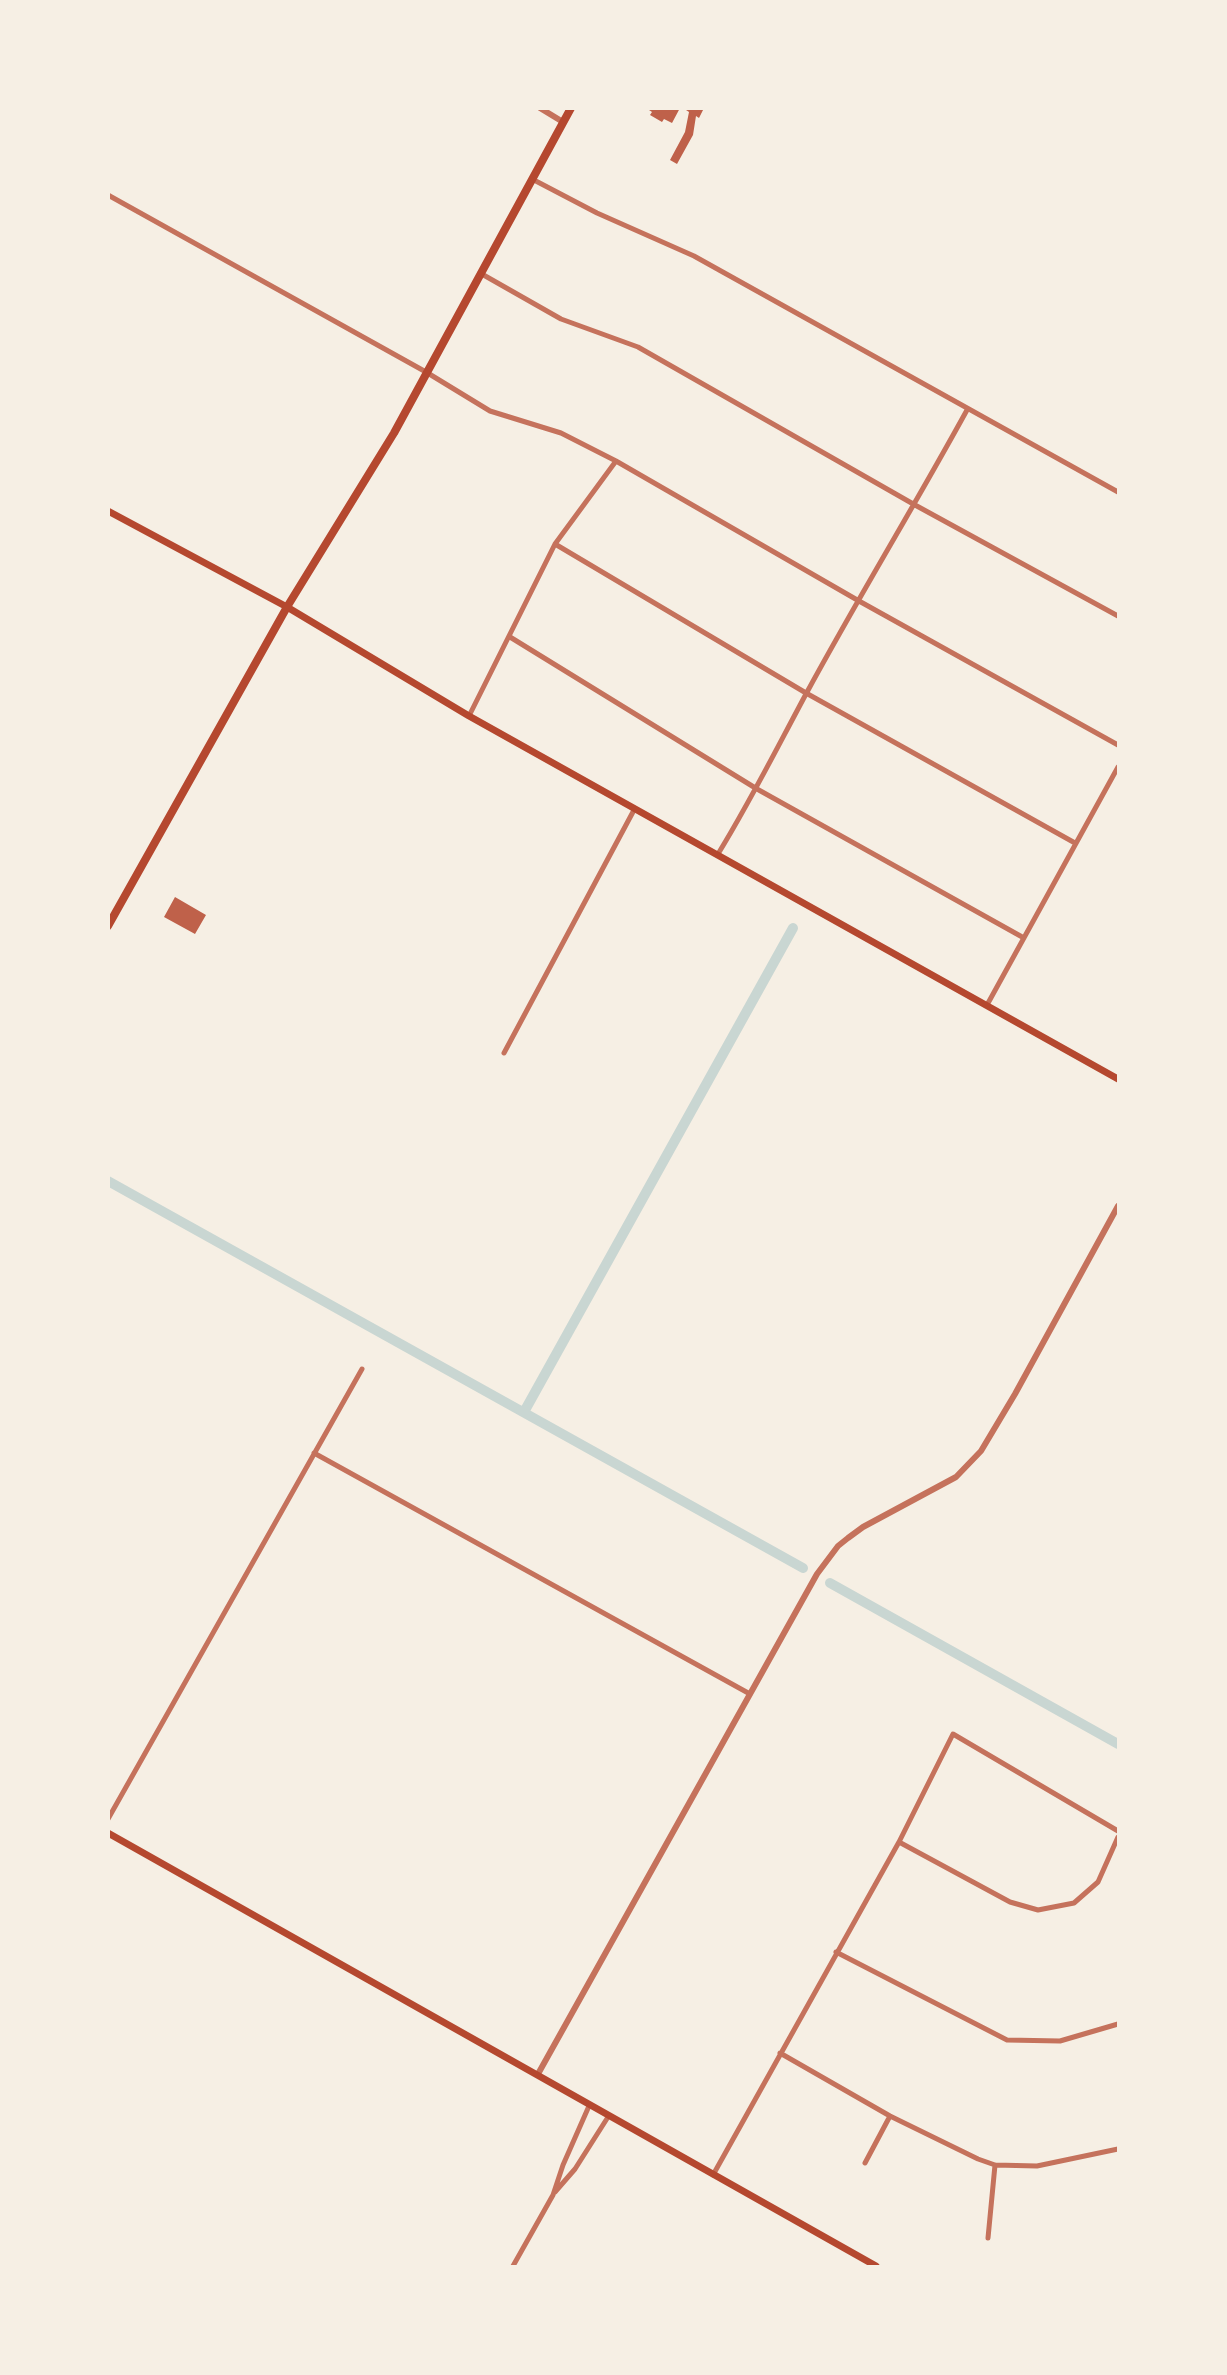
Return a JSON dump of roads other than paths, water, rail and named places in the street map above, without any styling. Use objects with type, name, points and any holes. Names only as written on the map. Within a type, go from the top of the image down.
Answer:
[{"type":"main road","points":[[108,926],[287,607],[394,433],[571,108]]},
{"type":"main road","points":[[108,511],[287,607],[469,716],[634,810],[718,854],[1118,1079]]},
{"type":"main road","points":[[108,1833],[876,2266]]},
{"type":"street","points":[[540,108],[563,122]]},
{"type":"street","points":[[532,179],[597,213],[694,256],[1118,492]]},
{"type":"street","points":[[108,195],[426,372],[490,411],[561,433],[616,461],[859,601],[1118,745]]},
{"type":"street","points":[[480,274],[561,318],[638,347],[915,505],[1116,615],[1118,607]]},
{"type":"street","points":[[718,854],[757,789],[806,693],[967,410]]},
{"type":"street","points":[[469,716],[555,544],[616,461]]},
{"type":"street","points":[[555,544],[806,693],[1076,843]]},
{"type":"street","points":[[510,637],[757,789],[1024,938]]},
{"type":"street","points":[[987,1005],[1118,767]]},
{"type":"street","points":[[504,1053],[634,810]]},
{"type":"street","points":[[538,2074],[817,1574],[838,1546],[863,1527],[956,1477],[981,1451],[1118,1206]]},
{"type":"street","points":[[108,1819],[362,1369]]},
{"type":"street","points":[[314,1453],[750,1694]]},
{"type":"street","points":[[713,2175],[899,1842],[953,1734],[1118,1831]]},
{"type":"street","points":[[899,1842],[1010,1902],[1038,1910],[1074,1903],[1098,1882],[1118,1837]]},
{"type":"street","points":[[836,1952],[1007,2040],[1060,2041],[1118,2024]]},
{"type":"street","points":[[780,2053],[890,2116],[995,2165],[1037,2166],[1118,2150]]},
{"type":"street","points":[[553,2195],[563,2165],[590,2106]]},
{"type":"street","points":[[865,2163],[890,2116]]},
{"type":"street","points":[[513,2266],[553,2195],[575,2169],[608,2117]]},
{"type":"street","points":[[988,2238],[995,2165]]},
{"type":"waterway","points":[[524,1412],[793,928]]},
{"type":"waterway","points":[[108,1181],[803,1568]]},
{"type":"waterway","points":[[830,1583],[1118,1744]]}]
